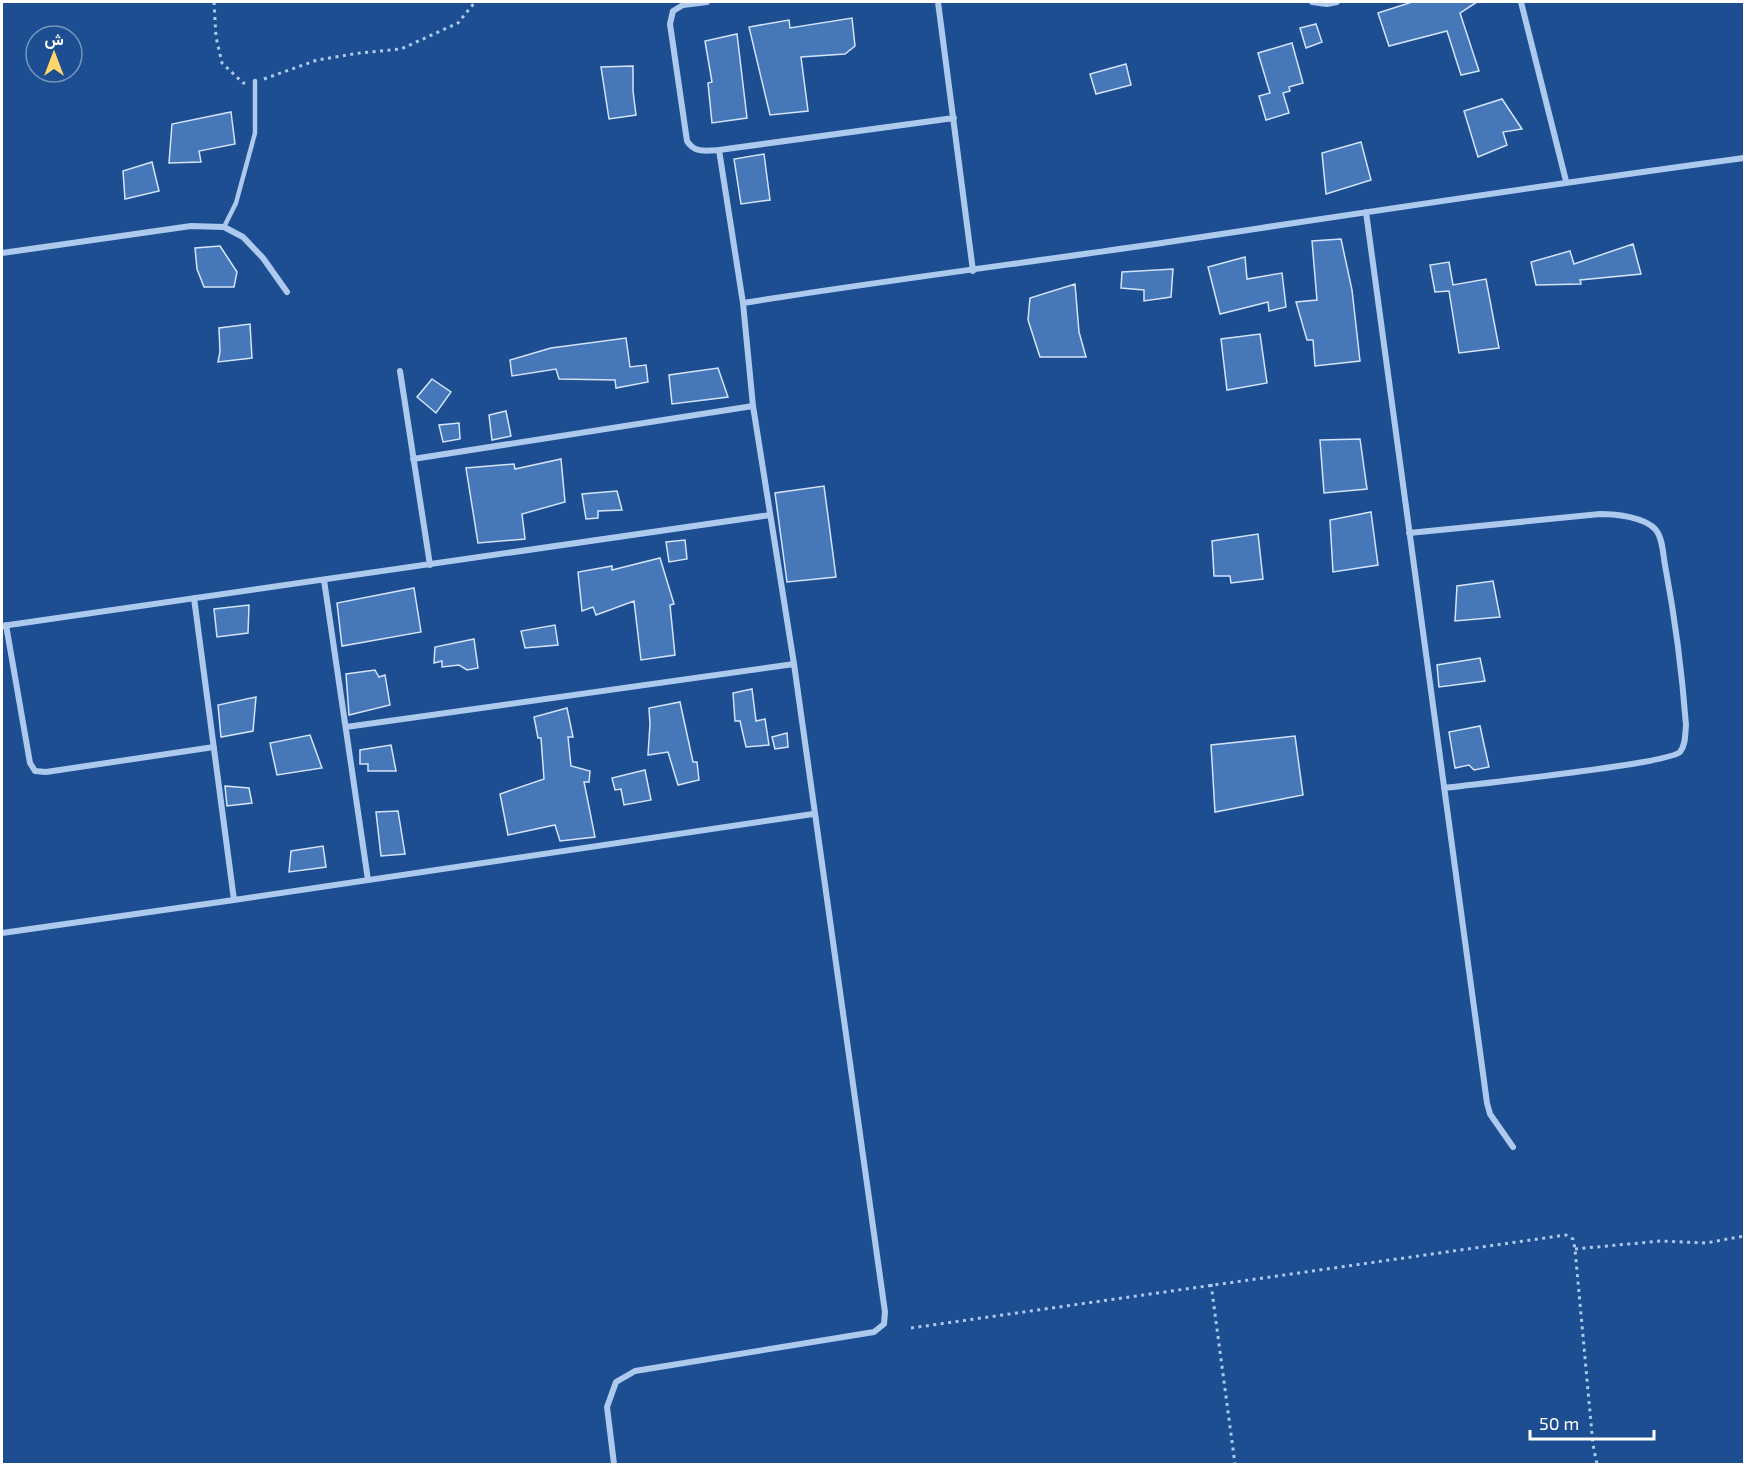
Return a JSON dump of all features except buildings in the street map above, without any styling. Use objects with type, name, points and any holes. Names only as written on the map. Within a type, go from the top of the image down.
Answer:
[{"type":"street","points":[[707,2],[683,5],[672,11],[670,24],[687,141],[691,147],[703,151],[719,150],[954,117]]},
{"type":"street","points":[[938,2],[973,271]]},
{"type":"street","points":[[1312,2],[1327,4],[1337,2]]},
{"type":"street","points":[[1521,2],[1566,181]]},
{"type":"street","points":[[614,1464],[607,1407],[616,1382],[635,1371],[874,1332],[884,1324],[885,1312],[813,814],[794,664],[753,406],[743,303],[719,150]]},
{"type":"street","points":[[743,303],[1366,213],[1566,181],[1744,158]]},
{"type":"street","points":[[1366,213],[1487,1102],[1490,1114],[1513,1147]]},
{"type":"street","points":[[2,253],[191,226],[224,227],[243,237],[263,258],[287,292]]},
{"type":"street","points":[[400,371],[430,565]]},
{"type":"street","points":[[413,459],[753,406]]},
{"type":"street","points":[[1409,533],[1616,514],[1655,528],[1660,536],[1672,603],[1686,725],[1684,743],[1680,752],[1670,757],[1621,766],[1444,788]]},
{"type":"street","points":[[214,747],[46,772],[35,771],[30,763],[4,626],[770,516]]},
{"type":"street","points":[[324,580],[368,880]]},
{"type":"street","points":[[194,598],[234,900]]},
{"type":"street","points":[[346,727],[794,664]]},
{"type":"street","points":[[2,933],[813,814]]},
{"type":"lane","points":[[224,227],[236,203],[255,132],[255,81]]},
{"type":"path","points":[[214,2],[216,37],[222,63],[243,83],[317,60],[360,52],[401,49],[458,23],[476,2]]},
{"type":"path","points":[[911,1328],[1566,1235],[1574,1239],[1597,1464]]},
{"type":"path","points":[[1575,1249],[1661,1241],[1706,1243],[1744,1236]]},
{"type":"path","points":[[1211,1284],[1235,1464]]}]
